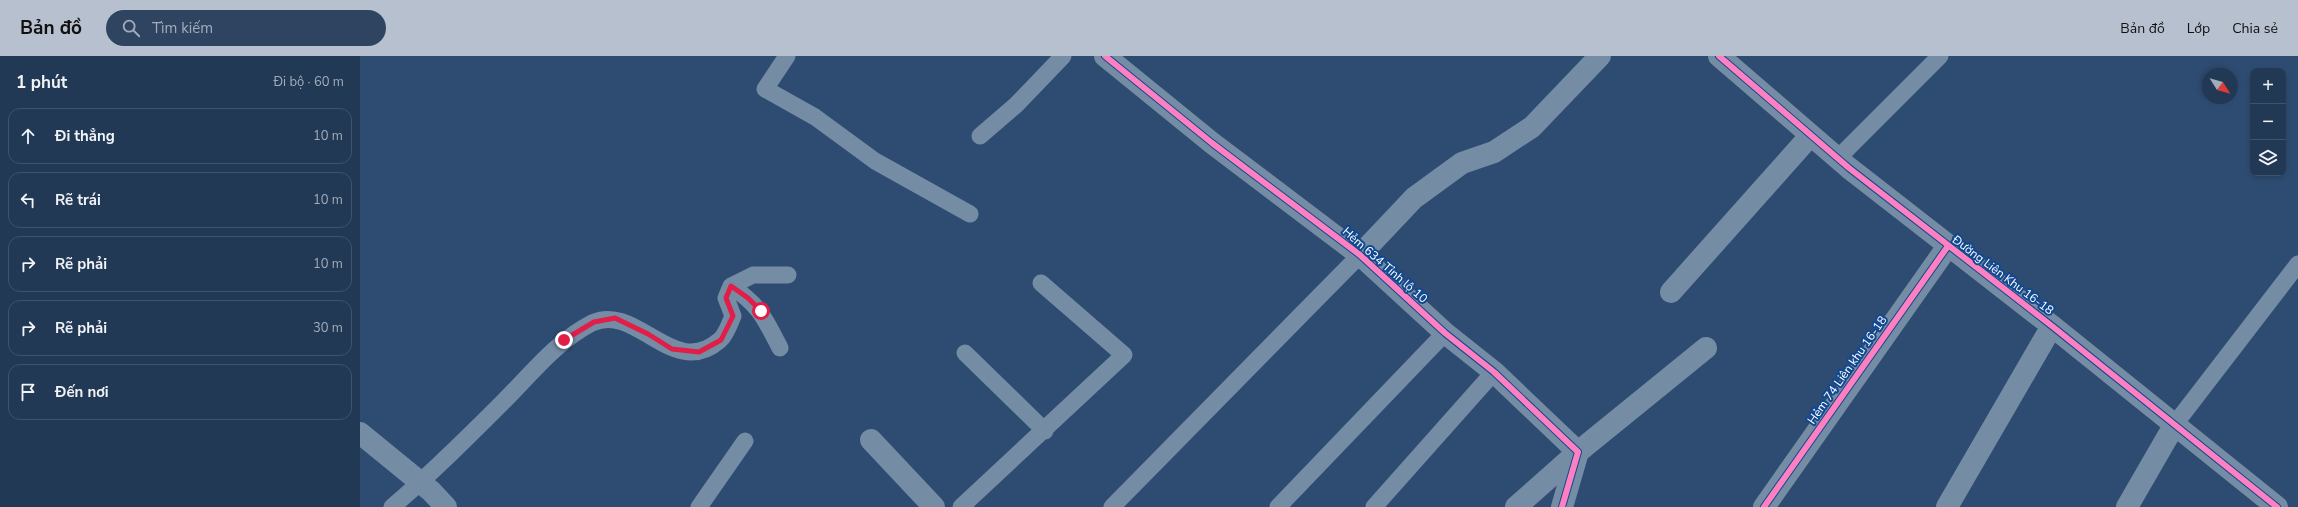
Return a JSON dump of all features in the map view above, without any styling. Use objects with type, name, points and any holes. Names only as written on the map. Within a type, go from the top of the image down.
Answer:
[{"type":"street","name":"Hẻm 634 Tỉnh lộ 10","points":[[1105,56],[1212,143],[1360,255],[1445,333],[1494,372],[1578,452]]},
{"type":"street","points":[[1360,255],[1414,198],[1462,164],[1494,152],[1532,127],[1600,56]]},
{"type":"street","name":"Đường Liên Khu 16-18","points":[[1719,56],[1810,136],[1948,246],[2052,326],[2277,507]]},
{"type":"street","points":[[1671,292],[1810,136]]},
{"type":"street","name":"Hẻm 74 Liên khu 16-18","points":[[1764,507],[1948,246]]},
{"type":"street","points":[[1947,507],[2052,326]]},
{"type":"street","points":[[1516,507],[1578,452],[1706,348]]},
{"type":"street","points":[[2127,507],[2175,424]]},
{"type":"street","points":[[360,433],[420,483],[446,507]]},
{"type":"street","points":[[872,440],[934,507]]},
{"type":"street","points":[[1562,507],[1578,452]]},
{"type":"lane","points":[[786,56],[764,89],[815,117],[875,162],[970,214]]},
{"type":"lane","points":[[980,136],[1016,105],[1063,56]]},
{"type":"lane","points":[[1838,158],[1940,56]]},
{"type":"lane","points":[[1112,507],[1360,255]]},
{"type":"lane","points":[[2175,424],[2298,264]]},
{"type":"lane","points":[[392,507],[420,483],[564,340],[594,322],[615,318],[648,334],[672,349],[699,352],[721,340],[733,316],[726,298],[731,286],[753,275],[788,276]]},
{"type":"lane","points":[[961,507],[1045,431],[1124,355],[1041,283]]},
{"type":"lane","points":[[731,286],[748,298],[761,311],[780,348]]},
{"type":"lane","points":[[1278,507],[1445,333]]},
{"type":"lane","points":[[965,353],[1045,431]]},
{"type":"lane","points":[[1374,507],[1494,372]]},
{"type":"lane","points":[[699,507],[745,441]]},
{"type":"cycle path","points":[[1105,56],[1212,143],[1360,255],[1445,333],[1494,372],[1578,452],[1562,507]]},
{"type":"cycle path","points":[[1719,56],[1849,168],[2052,326],[2277,507]]},
{"type":"cycle path","points":[[1764,507],[1948,246]]},
{"type":"route","points":[[564,340],[594,322],[615,318],[648,334],[672,349],[699,352],[721,340],[733,316],[726,298],[731,286],[748,298],[761,311]]}]
